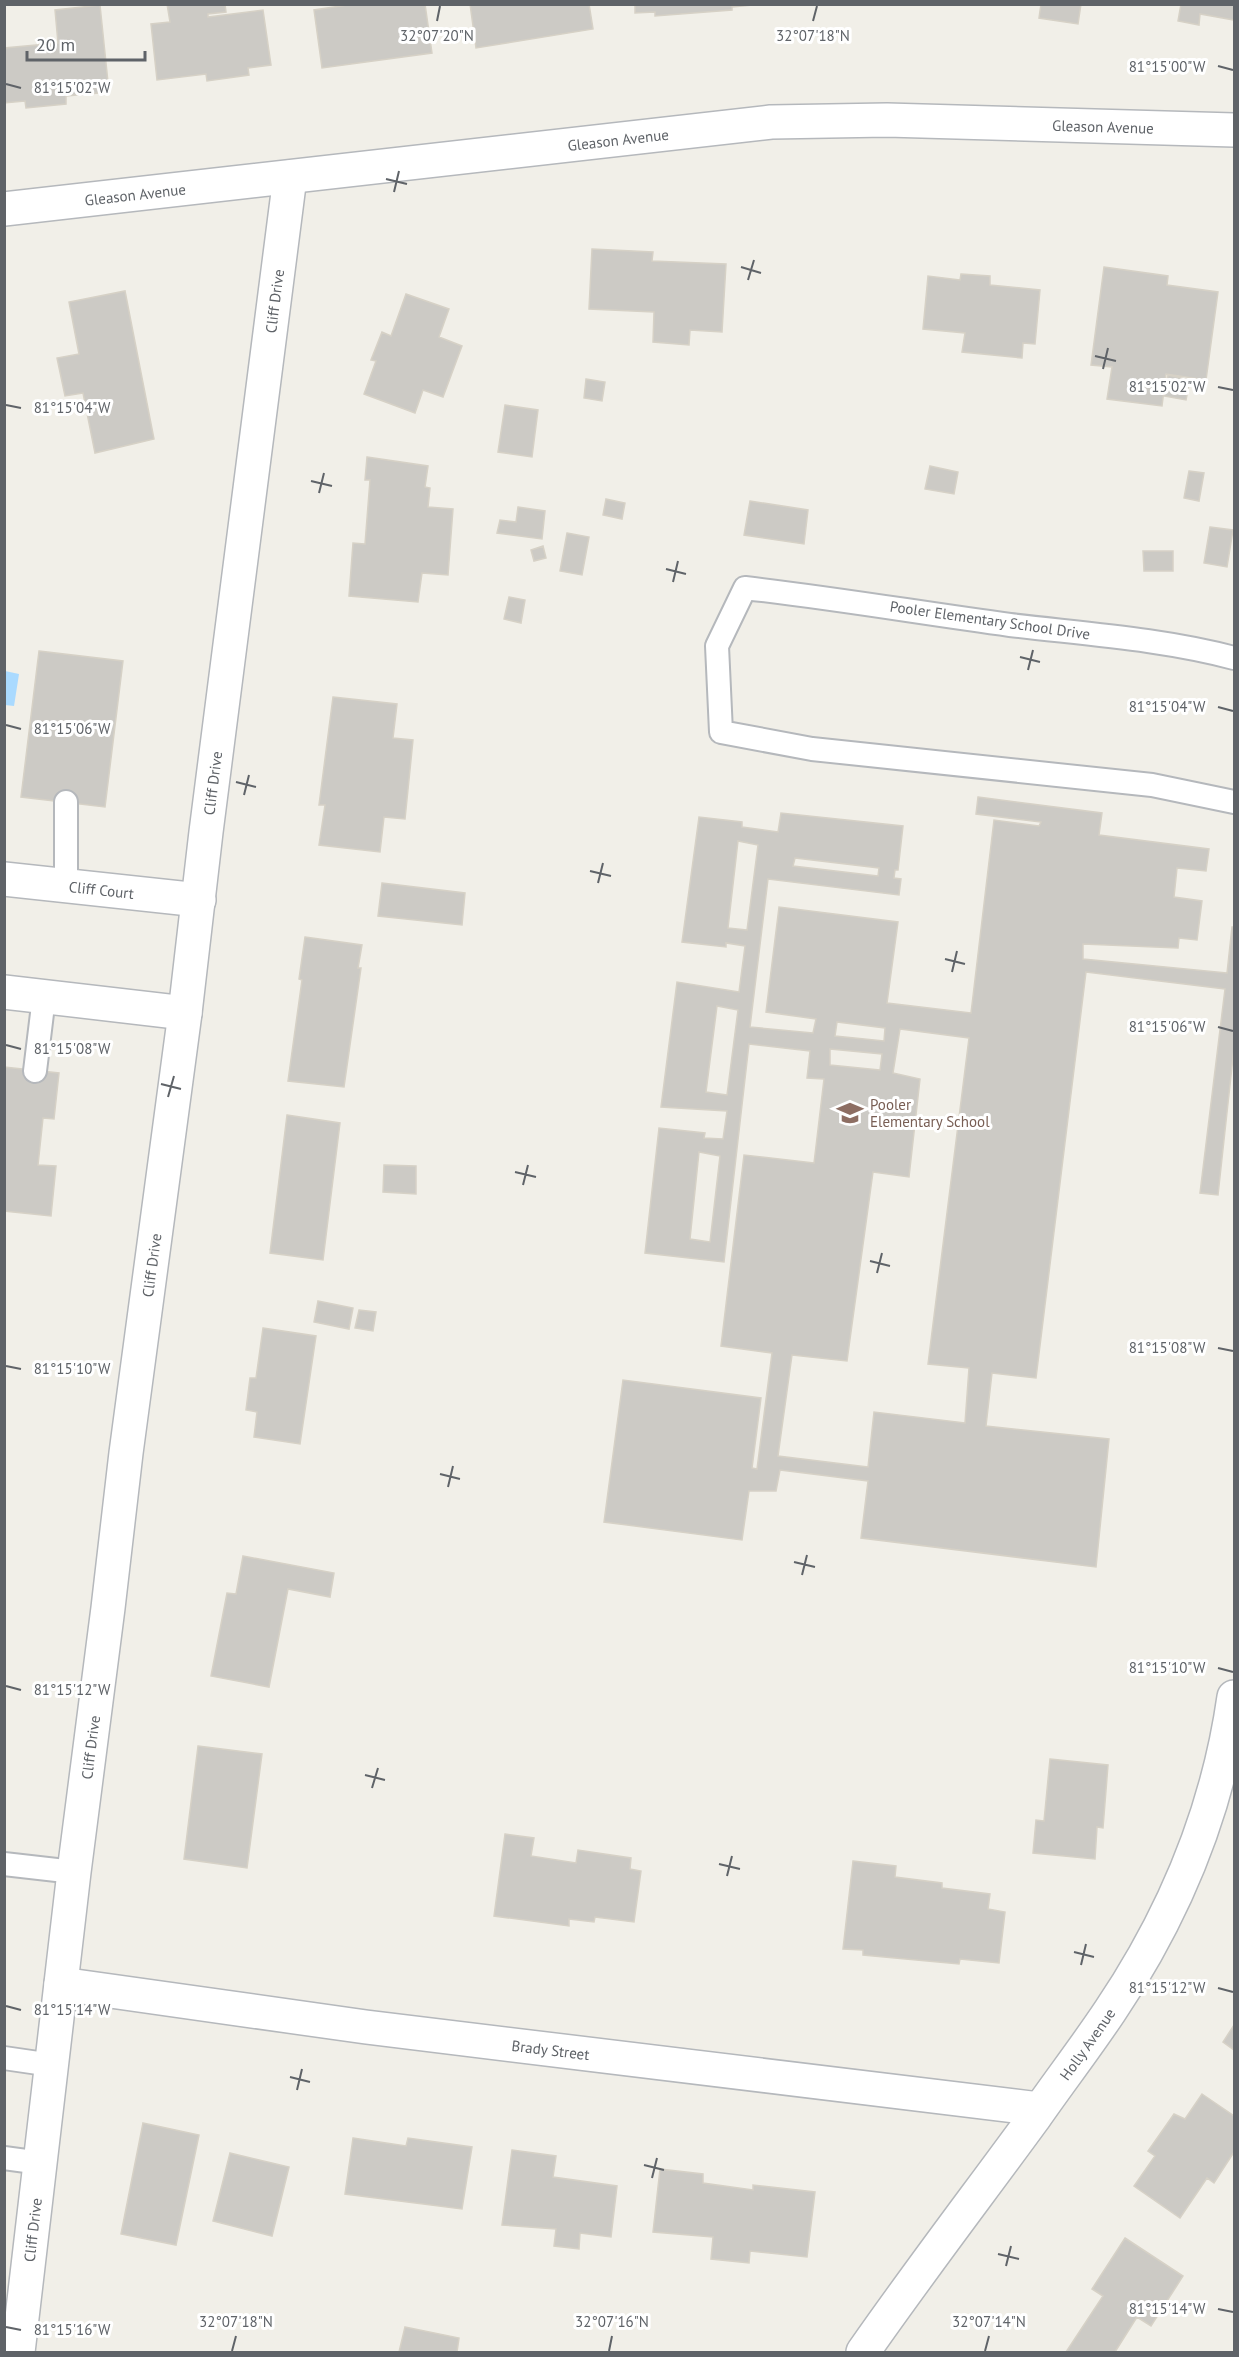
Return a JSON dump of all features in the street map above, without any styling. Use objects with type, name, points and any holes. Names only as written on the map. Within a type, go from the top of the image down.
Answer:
[{"type":"street","name":"Gleason Avenue","points":[[4,209],[694,129],[810,120],[887,120],[1234,130]]},
{"type":"street","name":"Cliff Drive","points":[[18,2352],[126,1453],[185,1013],[271,313],[290,177]]},
{"type":"street","name":"Cliff Court","points":[[4,879],[199,900]]},
{"type":"street","points":[[4,992],[185,1013]]},
{"type":"street","name":"Holly Avenue","points":[[876,2348],[1111,2010],[1165,1916],[1206,1820],[1224,1756],[1234,1697]]},
{"type":"street","name":"Brady Street","points":[[61,1984],[366,2028],[1040,2109]]},
{"type":"lane","name":"Pooler Elementary School Drive","points":[[1234,658],[1209,651],[828,597],[745,588],[717,646],[721,732],[812,749],[1152,785],[1234,802]]},
{"type":"lane","points":[[66,802],[66,886]]},
{"type":"lane","points":[[35,1071],[44,997]]},
{"type":"lane","points":[[4,1864],[74,1872]]},
{"type":"lane","points":[[4,2058],[52,2065]]},
{"type":"lane","points":[[4,2158],[41,2163]]},
{"type":"water","points":[[5,671],[19,674],[14,706],[5,705]]},
{"type":"building","points":[[167,4],[225,4],[226,12],[208,14],[208,17],[263,10],[271,65],[248,68],[249,75],[207,81],[206,74],[157,80],[151,24],[170,22]]},
{"type":"building","points":[[354,4],[425,4],[432,53],[322,68],[314,10]]},
{"type":"building","points":[[470,4],[589,4],[593,29],[476,48]]},
{"type":"building","points":[[635,4],[752,5],[732,7],[732,10],[655,16],[655,12],[635,13]]},
{"type":"building","points":[[1041,4],[1081,4],[1078,24],[1039,18]]},
{"type":"building","points":[[1181,4],[1234,4],[1234,20],[1200,14],[1199,25],[1178,21]]},
{"type":"building","points":[[100,5],[109,92],[66,96],[66,104],[26,108],[25,101],[4,103],[4,48],[58,43],[55,10]]},
{"type":"building","points":[[592,249],[653,252],[652,261],[726,264],[722,332],[690,330],[689,345],[653,342],[654,312],[589,309]]},
{"type":"building","points":[[1104,267],[1168,276],[1167,285],[1218,292],[1206,380],[1166,374],[1162,406],[1107,399],[1112,367],[1091,365]]},
{"type":"building","points":[[961,274],[990,276],[990,285],[1040,290],[1035,344],[1023,343],[1022,358],[962,352],[965,333],[923,329],[928,276],[960,280]]},
{"type":"building","points":[[125,291],[154,439],[95,453],[83,393],[65,396],[57,358],[79,354],[69,302]]},
{"type":"building","points":[[406,294],[449,309],[439,337],[462,346],[443,397],[423,390],[415,413],[364,394],[376,361],[371,360],[382,332],[391,336]]},
{"type":"building","points":[[1168,375],[1190,380],[1186,400],[1164,396]]},
{"type":"building","points":[[586,379],[605,382],[602,401],[584,398]]},
{"type":"building","points":[[505,405],[538,410],[532,457],[498,452]]},
{"type":"building","points":[[367,457],[428,466],[425,487],[430,488],[428,507],[453,509],[448,575],[422,573],[418,602],[349,596],[353,543],[365,544],[370,480],[365,480]]},
{"type":"building","points":[[930,466],[958,472],[954,494],[925,489]]},
{"type":"building","points":[[1189,471],[1204,473],[1199,501],[1184,498]]},
{"type":"building","points":[[606,499],[625,503],[622,519],[603,515]]},
{"type":"building","points":[[750,501],[808,510],[804,544],[744,535]]},
{"type":"building","points":[[518,507],[545,511],[542,539],[497,533],[500,520],[516,522]]},
{"type":"building","points":[[1210,527],[1233,530],[1227,567],[1204,563]]},
{"type":"building","points":[[567,533],[589,537],[582,575],[560,571]]},
{"type":"building","points":[[543,546],[546,558],[534,561],[531,550]]},
{"type":"building","points":[[1143,551],[1173,551],[1173,571],[1144,571]]},
{"type":"building","points":[[509,597],[525,600],[521,623],[504,619]]},
{"type":"building","points":[[39,651],[123,661],[105,807],[21,797]]},
{"type":"building","points":[[333,697],[397,704],[393,738],[413,740],[405,819],[384,817],[380,852],[319,845],[325,805],[319,805]]},
{"type":"building","points":[[978,797],[1102,813],[1099,835],[1209,849],[1206,871],[1177,868],[1174,897],[1202,901],[1197,940],[1179,938],[1178,948],[1083,944],[1083,959],[1227,973],[1232,927],[1234,927],[1234,1048],[1218,1195],[1200,1193],[1225,989],[1086,972],[1036,1378],[992,1373],[986,1426],[1109,1439],[1096,1567],[861,1538],[868,1481],[780,1470],[776,1491],[749,1491],[742,1540],[604,1522],[623,1380],[761,1398],[752,1468],[757,1469],[772,1353],[721,1346],[744,1155],[814,1163],[824,1079],[807,1078],[810,1051],[749,1044],[724,1262],[645,1253],[659,1128],[705,1133],[704,1138],[723,1139],[727,1111],[661,1107],[677,982],[739,992],[745,946],[726,943],[726,947],[682,942],[699,817],[742,822],[742,827],[778,832],[781,813],[903,826],[898,870],[895,870],[894,878],[901,879],[899,895],[768,879],[750,1027],[813,1033],[816,1019],[766,1012],[779,907],[898,922],[887,1003],[971,1013],[994,820],[1039,826],[1041,822],[976,814]],"holes":[[[738,841],[758,845],[747,930],[728,928]],[[795,858],[879,868],[878,876],[793,866]],[[717,1006],[738,1010],[727,1095],[706,1092]],[[837,1022],[885,1028],[884,1041],[835,1036]],[[900,1029],[969,1038],[928,1364],[969,1368],[965,1423],[874,1412],[868,1467],[778,1456],[792,1355],[847,1361],[873,1172],[909,1177],[920,1079],[893,1073]],[[830,1049],[882,1054],[880,1070],[830,1065]],[[699,1152],[720,1156],[710,1242],[690,1239]]]},
{"type":"building","points":[[382,883],[465,893],[462,925],[378,916]]},
{"type":"building","points":[[305,937],[362,945],[358,968],[361,968],[344,1087],[288,1081],[302,980],[299,979]]},
{"type":"building","points":[[4,1067],[59,1073],[54,1119],[43,1118],[38,1165],[56,1166],[51,1216],[4,1211]]},
{"type":"building","points":[[287,1115],[340,1123],[323,1260],[270,1253]]},
{"type":"building","points":[[384,1165],[416,1166],[416,1194],[383,1192]]},
{"type":"building","points":[[318,1301],[353,1308],[349,1329],[314,1322]]},
{"type":"building","points":[[359,1310],[376,1312],[373,1331],[355,1328]]},
{"type":"building","points":[[263,1328],[316,1336],[300,1444],[254,1437],[257,1412],[246,1410],[250,1378],[256,1378]]},
{"type":"building","points":[[243,1556],[334,1573],[330,1597],[288,1589],[269,1687],[211,1676],[227,1593],[236,1594]]},
{"type":"building","points":[[198,1746],[262,1754],[247,1868],[184,1859]]},
{"type":"building","points":[[1050,1759],[1108,1765],[1103,1828],[1097,1827],[1095,1859],[1033,1853],[1036,1820],[1044,1821]]},
{"type":"building","points":[[505,1834],[534,1838],[531,1856],[576,1863],[578,1850],[631,1858],[630,1869],[641,1871],[634,1922],[595,1917],[594,1922],[569,1919],[569,1926],[494,1916]]},
{"type":"building","points":[[853,1861],[896,1866],[895,1877],[942,1883],[942,1888],[990,1894],[988,1909],[1005,1912],[999,1963],[960,1959],[959,1964],[863,1955],[863,1950],[843,1949]]},
{"type":"building","points":[[1234,2025],[1234,2050],[1223,2042]]},
{"type":"building","points":[[1202,2094],[1234,2116],[1234,2152],[1214,2183],[1207,2178],[1180,2218],[1134,2186],[1155,2156],[1148,2151],[1174,2114],[1185,2119]]},
{"type":"building","points":[[143,2123],[199,2135],[176,2245],[121,2234]]},
{"type":"building","points":[[353,2138],[406,2146],[408,2138],[472,2147],[462,2209],[345,2194]]},
{"type":"building","points":[[512,2150],[556,2156],[553,2177],[617,2186],[611,2237],[580,2233],[579,2249],[554,2246],[556,2229],[502,2225]]},
{"type":"building","points":[[230,2153],[289,2167],[272,2236],[213,2221]]},
{"type":"building","points":[[660,2169],[703,2174],[703,2183],[753,2190],[753,2185],[815,2192],[807,2257],[750,2251],[749,2263],[711,2259],[713,2237],[653,2232]]},
{"type":"building","points":[[1125,2238],[1183,2276],[1151,2326],[1137,2317],[1115,2352],[1066,2352],[1103,2296],[1092,2289]]},
{"type":"building","points":[[405,2327],[459,2338],[457,2352],[399,2352]]},
{"type":"place","name":"Pooler Elementary School","points":[[850,1113]]}]
